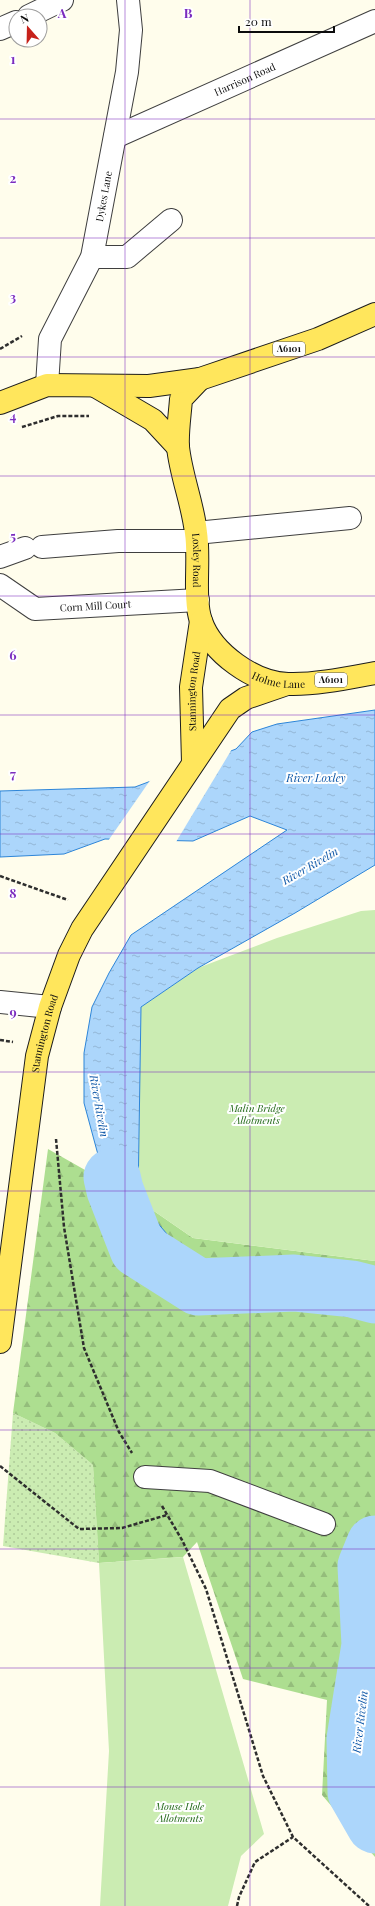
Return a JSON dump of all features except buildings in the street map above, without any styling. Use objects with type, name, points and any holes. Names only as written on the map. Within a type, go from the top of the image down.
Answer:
[{"type":"main road","name":"A6101","points":[[200,379],[318,339],[375,314]]},
{"type":"main road","points":[[0,403],[47,385],[149,386],[200,379]]},
{"type":"main road","name":"Loxley Road","points":[[200,379],[181,399],[178,447],[197,537],[200,610],[213,644],[233,663]]},
{"type":"main road","points":[[94,385],[153,420],[178,447]]},
{"type":"main road","name":"Stannington Road","points":[[194,763],[192,687],[200,610]]},
{"type":"main road","name":"Holme Lane","points":[[233,663],[256,677],[287,684],[350,678],[375,673]]},
{"type":"main road","name":"Stannington Road","points":[[0,1342],[37,1056],[50,1007],[69,955],[82,930],[230,709],[246,698],[287,684]]},
{"type":"street","points":[[46,8],[62,0]]},
{"type":"street","name":"Dykes Lane","points":[[47,385],[50,339],[92,257],[127,72],[131,30],[128,0]]},
{"type":"street","name":"Harrison Road","points":[[115,137],[375,21]]},
{"type":"street","points":[[92,257],[128,257],[171,220]]},
{"type":"street","points":[[0,557],[33,547],[197,537],[350,518]]},
{"type":"street","name":"Corn Mill Court","points":[[0,585],[35,609],[200,610]]},
{"type":"street","points":[[0,1002],[50,1007]]},
{"type":"street","points":[[145,1477],[210,1482],[324,1524]]},
{"type":"path","points":[[0,876],[69,900],[94,912]]},
{"type":"path","points":[[56,1137],[64,1227],[84,1348],[119,1432],[182,1540],[206,1589],[263,1776],[293,1837],[369,1906]]},
{"type":"path","points":[[0,1466],[79,1529],[122,1528],[167,1515]]},
{"type":"path","points":[[237,1906],[238,1897],[255,1862],[293,1837]]},
{"type":"green space","name":"Malin Bridge Allotments","points":[[375,910],[375,1261],[193,1238],[138,1200],[141,1007],[198,968],[277,938],[361,911]]},
{"type":"green space","points":[[48,1149],[138,1200],[193,1238],[375,1261],[375,1857],[322,1795],[327,1700],[243,1679],[197,1542],[183,1557],[99,1563],[93,1465],[55,1433],[13,1413]]},
{"type":"green space","points":[[13,1413],[55,1433],[93,1465],[99,1563],[3,1546]]},
{"type":"green space","name":"Mouse Hole Allotments","points":[[183,1557],[264,1834],[241,1856],[228,1906],[100,1906],[109,1751],[99,1563]]},
{"type":"water","name":"River Loxley","points":[[375,710],[375,865],[295,913],[198,968],[141,1007],[138,1200],[167,1234],[131,1255],[110,1199],[84,1103],[84,1053],[92,1007],[109,973],[131,935],[287,830],[250,816],[193,841],[105,839],[64,854],[0,857],[0,791],[135,787],[236,749],[252,732],[277,724]]},
{"type":"pier","points":[[232,749],[176,842],[108,841],[151,779]]},
{"type":"waterway","name":"River Rivelin","points":[[112,1177],[115,1190],[138,1249],[198,1287],[294,1283],[352,1289],[375,1295]]},
{"type":"waterway","name":"River Rivelin","points":[[375,1544],[366,1566],[370,1645],[355,1739],[356,1792],[375,1825]]}]
